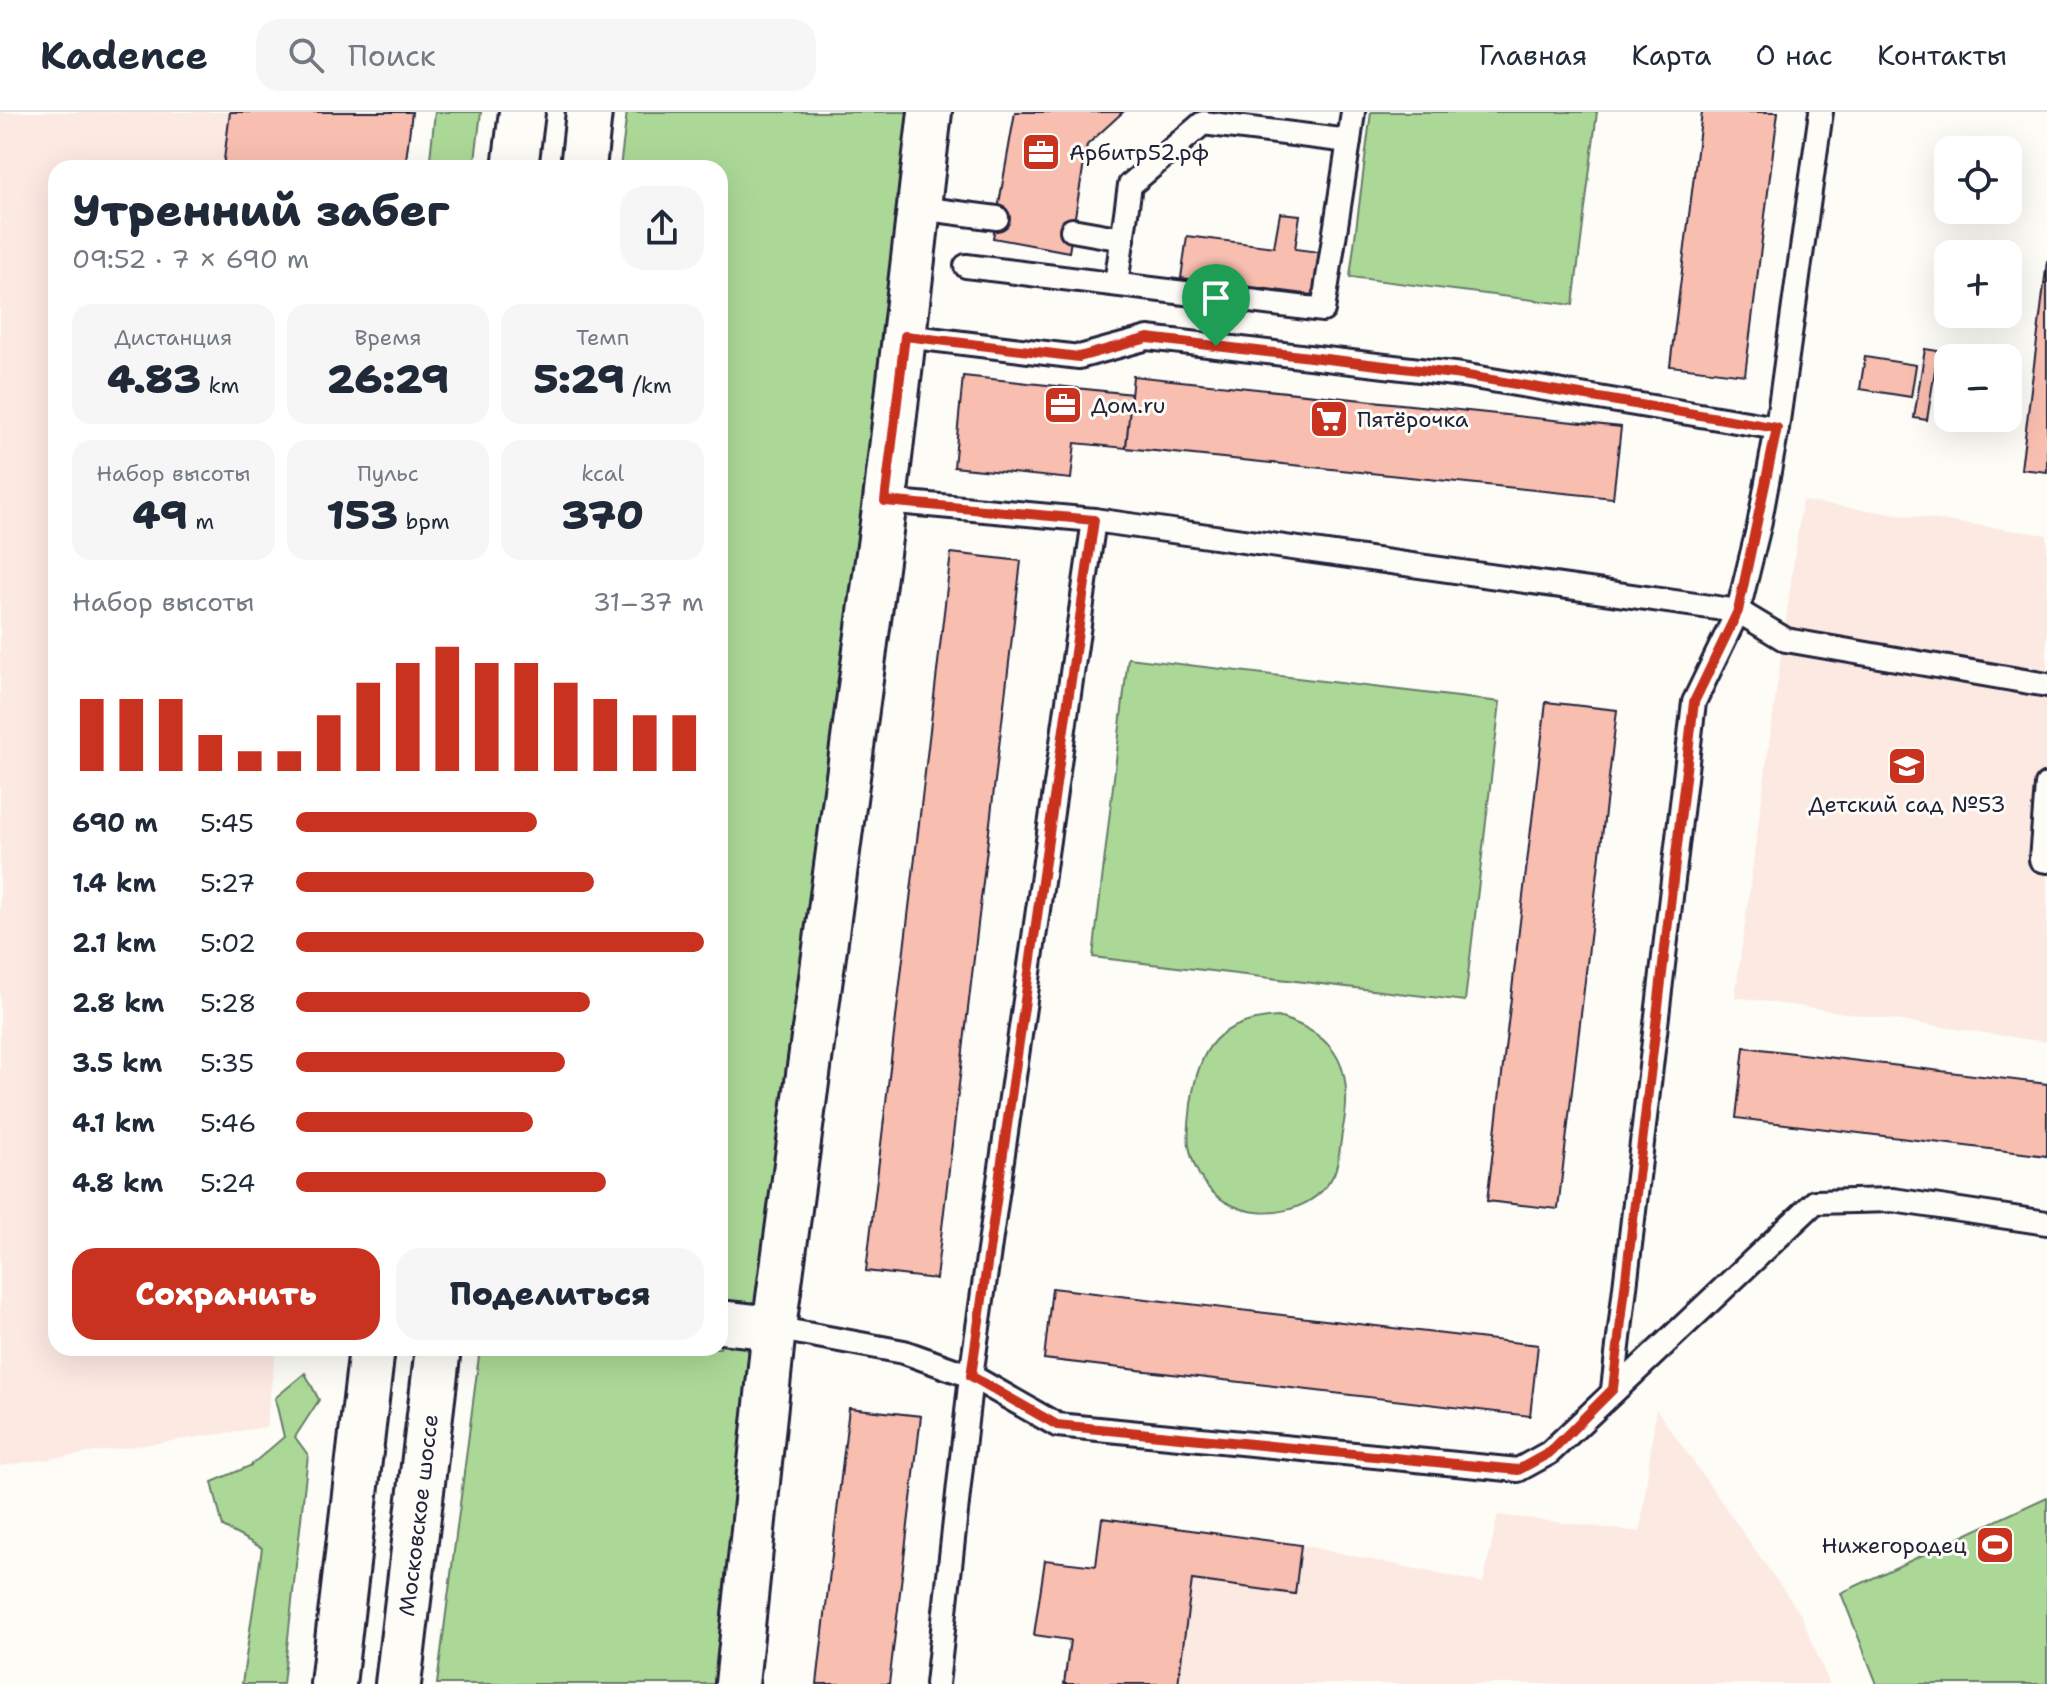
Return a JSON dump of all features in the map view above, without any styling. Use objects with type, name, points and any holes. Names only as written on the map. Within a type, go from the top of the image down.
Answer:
[{"type":"main road","points":[[516,160],[522,112]]},
{"type":"main road","points":[[584,160],[589,112]]},
{"type":"main road","points":[[333,1684],[371,1356]]},
{"type":"main road","name":"Московское шоссе","points":[[398,1684],[437,1356]]},
{"type":"street","points":[[737,1684],[774,1328],[885,501],[930,112]]},
{"type":"street","points":[[728,1323],[774,1328]]},
{"type":"lane","points":[[966,266],[1323,310],[1353,112]]},
{"type":"lane","points":[[1613,1389],[1694,702],[1738,611],[1777,428],[1821,112]]},
{"type":"lane","points":[[1116,284],[1130,185],[1203,123],[1349,141]]},
{"type":"lane","points":[[919,208],[997,218]]},
{"type":"lane","points":[[1072,230],[1123,239]]},
{"type":"lane","points":[[905,336],[1079,357],[1148,338],[1462,375],[1777,428]]},
{"type":"lane","points":[[885,501],[1094,520],[1738,611],[1786,640],[2047,685]]},
{"type":"lane","points":[[937,1684],[971,1376],[1094,520]]},
{"type":"lane","points":[[2047,785],[2041,860],[2047,861]]},
{"type":"lane","points":[[774,1328],[904,1352],[971,1376],[1057,1425],[1518,1470],[1549,1453],[1613,1389],[1815,1202],[1893,1200],[2047,1223]]},
{"type":"shaded area","points":[[0,112],[412,112],[406,160],[48,160],[48,1356],[275,1356],[266,1427],[0,1466]]},
{"type":"shaded area","name":"Детский сад №53","points":[[1802,501],[2047,535],[2047,1042],[1735,997]]},
{"type":"shaded area","points":[[1656,1409],[1801,1615],[1829,1684],[1064,1684],[1070,1640],[1034,1635],[1045,1560],[1096,1566],[1102,1518],[1301,1545],[1483,1583],[1498,1515],[1640,1532]]},
{"type":"green space","points":[[435,112],[481,112],[475,160],[430,160]]},
{"type":"green space","points":[[627,112],[910,112],[770,1281],[755,1306],[728,1305],[728,160],[621,160]]},
{"type":"green space","points":[[1371,112],[1597,112],[1573,305],[1350,277]]},
{"type":"green space","points":[[1128,658],[1500,702],[1465,1001],[1093,957]]},
{"type":"green space","points":[[1278,1017],[1316,1034],[1329,1046],[1344,1074],[1346,1111],[1337,1165],[1326,1186],[1303,1204],[1276,1212],[1261,1212],[1234,1206],[1210,1190],[1191,1156],[1189,1125],[1200,1066],[1215,1040],[1240,1024]]},
{"type":"green space","points":[[728,1340],[743,1345],[753,1356],[723,1684],[437,1684],[479,1356],[728,1356]]},
{"type":"green space","points":[[305,1373],[319,1400],[295,1437],[308,1455],[283,1684],[242,1684],[262,1548],[223,1527],[212,1482],[250,1466],[284,1437],[275,1398]]},
{"type":"green space","name":"Нижегородец","points":[[2047,1497],[2047,1684],[1877,1684],[1841,1593]]},
{"type":"building","points":[[230,112],[412,112],[406,160],[224,160]]},
{"type":"building","points":[[1015,112],[1123,112],[1087,145],[1069,252],[993,238]]},
{"type":"building","points":[[1702,112],[1778,112],[1745,375],[1670,366]]},
{"type":"building","points":[[1280,213],[1300,215],[1295,249],[1319,252],[1313,295],[1181,278],[1187,236],[1274,247]]},
{"type":"building","points":[[2047,261],[2047,472],[2021,469]]},
{"type":"building","points":[[1925,349],[1934,350],[1934,376],[1927,420],[1914,418]]},
{"type":"building","points":[[1865,357],[1916,365],[1911,397],[1860,389]]},
{"type":"building","points":[[963,376],[1132,394],[1126,448],[1075,443],[1071,479],[954,467]]},
{"type":"building","points":[[1133,376],[1621,427],[1613,498],[1126,448]]},
{"type":"building","points":[[951,553],[1021,561],[936,1279],[866,1271]]},
{"type":"building","points":[[1546,702],[1617,710],[1558,1209],[1487,1201]]},
{"type":"building","points":[[1744,1047],[2047,1084],[2047,1156],[1736,1118]]},
{"type":"building","points":[[1052,1288],[1538,1345],[1530,1416],[1044,1359]]},
{"type":"building","points":[[849,1408],[921,1416],[889,1684],[817,1684]]},
{"type":"building","points":[[1102,1518],[1301,1545],[1295,1594],[1192,1580],[1178,1684],[1064,1684],[1070,1640],[1034,1635],[1045,1560],[1096,1566]]},
{"type":"place","name":"Арбитр52.рф","points":[[1041,152]]},
{"type":"place","name":"Дом.ru","points":[[1063,405]]},
{"type":"place","name":"Пятёрочка","points":[[1329,419]]},
{"type":"place","name":"Детский сад №53","points":[[1907,766]]},
{"type":"place","name":"Нижегородец","points":[[1995,1545]]},
{"type":"route","points":[[905,336],[1079,357],[1148,338],[1216,346],[1462,375],[1777,428],[1759,526],[1738,611],[1694,702],[1613,1389],[1549,1453],[1518,1470],[1057,1425],[971,1376],[1094,520],[885,501],[905,336]]}]
